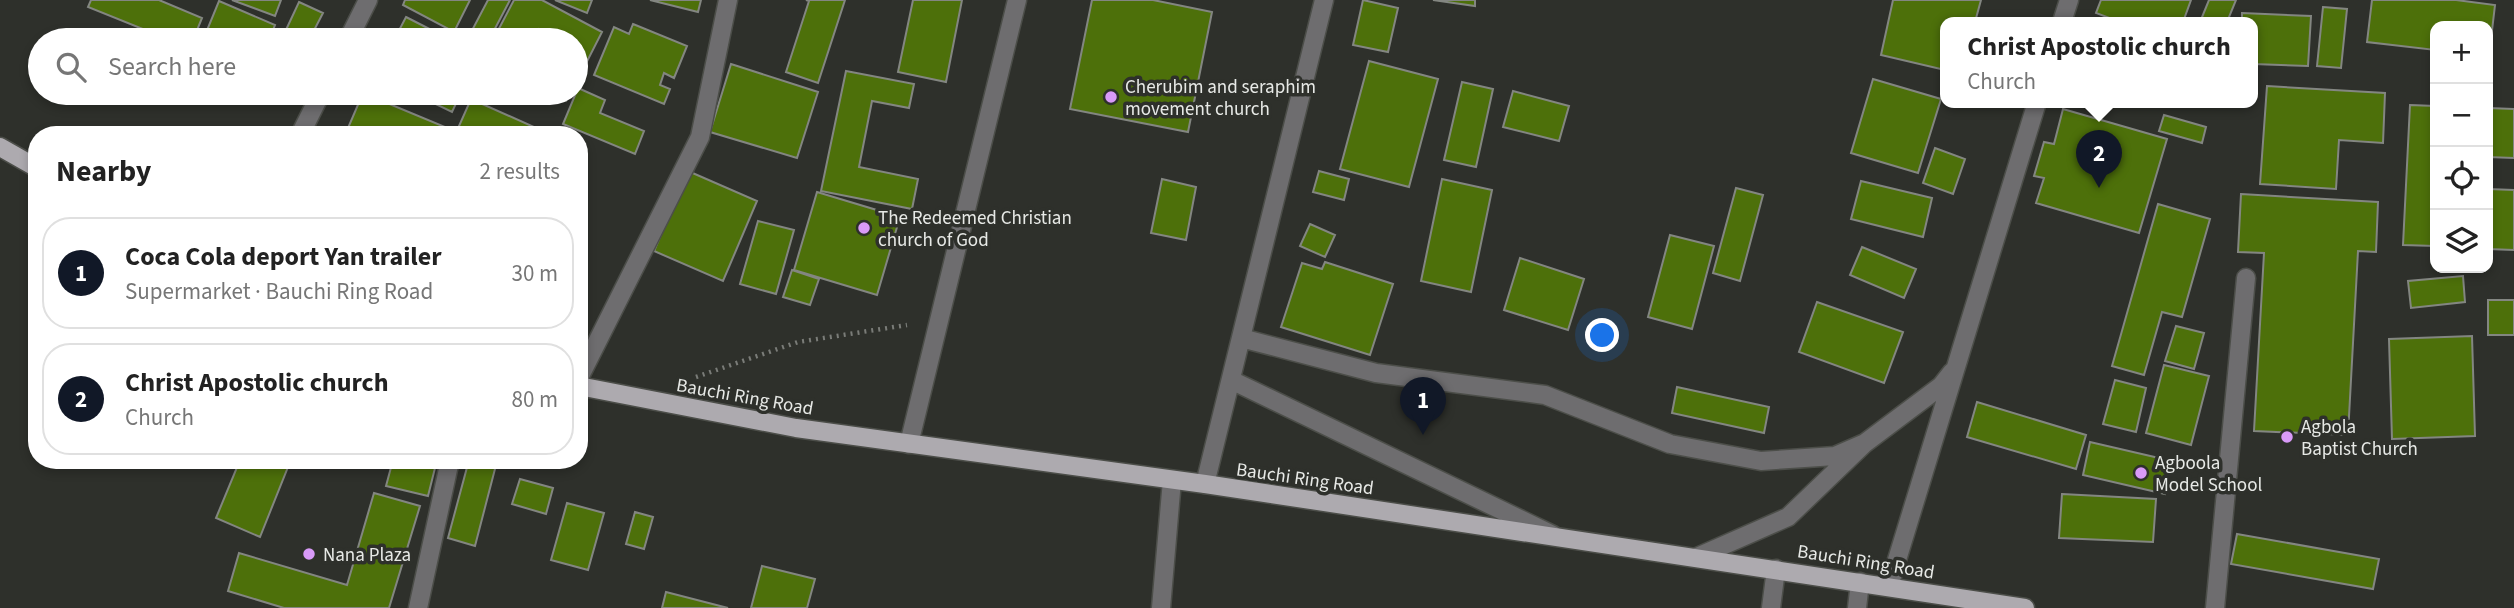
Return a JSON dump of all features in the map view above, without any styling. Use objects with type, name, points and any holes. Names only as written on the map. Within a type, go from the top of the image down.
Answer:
[{"type":"main road","points":[[0,147],[28,162]]},
{"type":"main road","name":"Bauchi Ring Road","points":[[588,388],[796,428],[1205,484],[2025,608]]},
{"type":"street","points":[[354,28],[368,0]]},
{"type":"street","points":[[588,360],[700,137],[728,0]]},
{"type":"street","points":[[909,444],[1017,0]]},
{"type":"street","points":[[1205,484],[1324,0]]},
{"type":"street","points":[[2064,17],[2069,0]]},
{"type":"street","points":[[304,126],[315,105]]},
{"type":"street","points":[[1889,586],[2035,108]]},
{"type":"street","points":[[2215,608],[2246,278]]},
{"type":"street","points":[[1241,338],[1376,373],[1545,396],[1670,444],[1761,461],[1835,456],[1865,443]]},
{"type":"street","points":[[1698,557],[1788,517],[1865,443],[1941,386],[1955,368]]},
{"type":"street","points":[[1231,380],[1556,536]]},
{"type":"street","points":[[418,608],[448,469]]},
{"type":"street","points":[[1161,608],[1172,480]]},
{"type":"street","points":[[1771,608],[1776,569]]},
{"type":"street","points":[[1857,608],[1860,582]]},
{"type":"path","points":[[686,380],[798,342],[911,323]]},
{"type":"building","points":[[91,0],[159,0],[202,18],[198,28],[140,28],[88,7]]},
{"type":"building","points":[[232,0],[281,0],[275,16]]},
{"type":"building","points":[[405,0],[470,0],[456,28],[446,28],[403,5]]},
{"type":"building","points":[[488,0],[510,0],[495,28],[473,28]]},
{"type":"building","points":[[514,0],[542,0],[602,32],[588,59],[588,28],[499,28]]},
{"type":"building","points":[[555,0],[592,0],[587,13]]},
{"type":"building","points":[[650,0],[701,0],[698,12]]},
{"type":"building","points":[[806,0],[845,0],[818,83],[786,72],[809,1]]},
{"type":"building","points":[[913,0],[962,0],[946,82],[898,72]]},
{"type":"building","points":[[1092,0],[1153,0],[1212,12],[1188,132],[1070,109]]},
{"type":"building","points":[[1363,0],[1398,8],[1388,52],[1353,45]]},
{"type":"building","points":[[1433,0],[1475,0],[1475,6]]},
{"type":"building","points":[[1893,0],[1981,0],[1976,17],[1940,17],[1940,69],[1881,55]]},
{"type":"building","points":[[2101,0],[2191,0],[2185,17],[2107,17],[2096,13]]},
{"type":"building","points":[[2209,0],[2236,0],[2229,17],[2202,17]]},
{"type":"building","points":[[2372,0],[2456,0],[2495,5],[2493,22],[2430,21],[2430,49],[2367,42]]},
{"type":"building","points":[[219,1],[275,25],[274,28],[208,28]]},
{"type":"building","points":[[299,2],[323,13],[315,28],[287,28]]},
{"type":"building","points":[[2323,7],[2347,9],[2341,68],[2317,66]]},
{"type":"building","points":[[2242,13],[2311,16],[2308,66],[2258,64],[2258,17],[2242,17]]},
{"type":"building","points":[[406,17],[428,28],[400,28]]},
{"type":"building","points":[[633,24],[687,46],[674,78],[664,73],[660,85],[670,89],[664,104],[594,75],[614,27],[629,34]]},
{"type":"building","points":[[1369,61],[1438,79],[1409,187],[1340,169]]},
{"type":"building","points":[[731,64],[818,92],[797,158],[710,132]]},
{"type":"building","points":[[846,71],[914,84],[909,108],[872,101],[859,167],[918,179],[912,209],[821,191]]},
{"type":"building","points":[[1873,79],[1940,99],[1918,173],[1851,153]]},
{"type":"building","points":[[1462,82],[1493,89],[1476,167],[1444,160]]},
{"type":"building","points":[[2267,86],[2385,93],[2383,143],[2339,140],[2336,189],[2260,184]]},
{"type":"building","points":[[1513,91],[1569,106],[1559,141],[1503,127]]},
{"type":"building","points":[[588,92],[605,100],[600,113],[644,131],[635,154],[588,134],[588,126],[563,124],[571,105],[588,105]]},
{"type":"building","points":[[358,105],[392,105],[443,126],[349,126]]},
{"type":"building","points":[[438,105],[455,105],[452,112]]},
{"type":"building","points":[[468,105],[484,105],[532,126],[459,126]]},
{"type":"building","points":[[2410,105],[2430,106],[2430,246],[2403,245]]},
{"type":"building","points":[[2493,108],[2514,109],[2514,158],[2493,157]]},
{"type":"building","points":[[2063,109],[2167,139],[2139,233],[2036,203],[2044,178],[2034,176],[2044,142],[2054,144]]},
{"type":"building","points":[[2164,115],[2206,127],[2202,143],[2159,131]]},
{"type":"building","points":[[1935,148],[1965,159],[1953,194],[1923,183]]},
{"type":"building","points":[[688,171],[757,201],[723,281],[654,251]]},
{"type":"building","points":[[1319,171],[1349,179],[1344,200],[1313,192]]},
{"type":"building","points":[[1162,179],[1196,187],[1186,240],[1151,233]]},
{"type":"building","points":[[1442,179],[1492,190],[1471,292],[1421,281]]},
{"type":"building","points":[[1861,181],[1932,198],[1923,237],[1851,219]]},
{"type":"building","points":[[1736,188],[1763,195],[1740,281],[1713,273]]},
{"type":"building","points":[[2493,189],[2514,190],[2514,250],[2493,249]]},
{"type":"building","points":[[817,192],[900,217],[877,295],[794,270]]},
{"type":"building","points":[[2241,194],[2378,202],[2376,252],[2358,251],[2348,435],[2254,431],[2264,253],[2238,252]]},
{"type":"building","points":[[2158,204],[2210,219],[2182,317],[2162,312],[2144,375],[2112,366]]},
{"type":"building","points":[[758,221],[794,230],[776,294],[740,284]]},
{"type":"building","points":[[1310,224],[1335,235],[1325,257],[1300,246]]},
{"type":"building","points":[[1670,235],[1714,246],[1692,329],[1648,317]]},
{"type":"building","points":[[1862,247],[1916,269],[1904,298],[1850,275]]},
{"type":"building","points":[[1520,258],[1584,279],[1568,330],[1504,310]]},
{"type":"building","points":[[1325,262],[1393,284],[1370,355],[1281,327],[1302,263],[1322,269]]},
{"type":"building","points":[[792,270],[819,279],[810,305],[783,297]]},
{"type":"building","points":[[2463,276],[2465,302],[2411,308],[2408,281]]},
{"type":"building","points":[[2488,300],[2514,300],[2514,335],[2488,335]]},
{"type":"building","points":[[1817,302],[1903,332],[1884,383],[1799,352]]},
{"type":"building","points":[[2176,326],[2204,333],[2194,369],[2165,361]]},
{"type":"building","points":[[2472,336],[2475,436],[2392,439],[2389,339]]},
{"type":"building","points":[[2164,365],[2209,376],[2191,445],[2146,433]]},
{"type":"building","points":[[2115,380],[2146,388],[2136,432],[2103,424]]},
{"type":"building","points":[[1677,387],[1769,407],[1764,433],[1672,413]]},
{"type":"building","points":[[1977,402],[2086,435],[2076,469],[1967,437]]},
{"type":"building","points":[[2090,442],[2172,461],[2165,494],[2083,475]]},
{"type":"building","points":[[236,469],[287,469],[260,537],[216,518]]},
{"type":"building","points":[[391,469],[435,469],[428,496],[386,486]]},
{"type":"building","points":[[467,469],[495,469],[475,546],[448,538]]},
{"type":"building","points":[[520,479],[553,488],[546,514],[512,504]]},
{"type":"building","points":[[374,493],[420,506],[389,608],[284,608],[228,591],[239,553],[347,585]]},
{"type":"building","points":[[2062,494],[2156,499],[2153,542],[2059,538]]},
{"type":"building","points":[[567,503],[604,513],[588,570],[551,560]]},
{"type":"building","points":[[635,512],[653,517],[644,549],[626,544]]},
{"type":"building","points":[[2237,534],[2379,559],[2373,589],[2231,564]]},
{"type":"building","points":[[762,566],[815,579],[807,608],[751,608]]},
{"type":"building","points":[[666,592],[728,608],[662,608]]},
{"type":"place","name":"Cherubim and seraphim movement church","points":[[1111,97]]},
{"type":"place","name":"Christ Apostolic church","points":[[2099,188]]},
{"type":"place","name":"The Redeemed Christian church of God","points":[[864,228]]},
{"type":"place","name":"Coca Cola deport Yan trailer","points":[[1423,435]]},
{"type":"place","name":"Agbola Baptist Church","points":[[2287,437]]},
{"type":"place","name":"Agboola Model School","points":[[2141,473]]},
{"type":"place","name":"Nana Plaza","points":[[309,554]]}]
